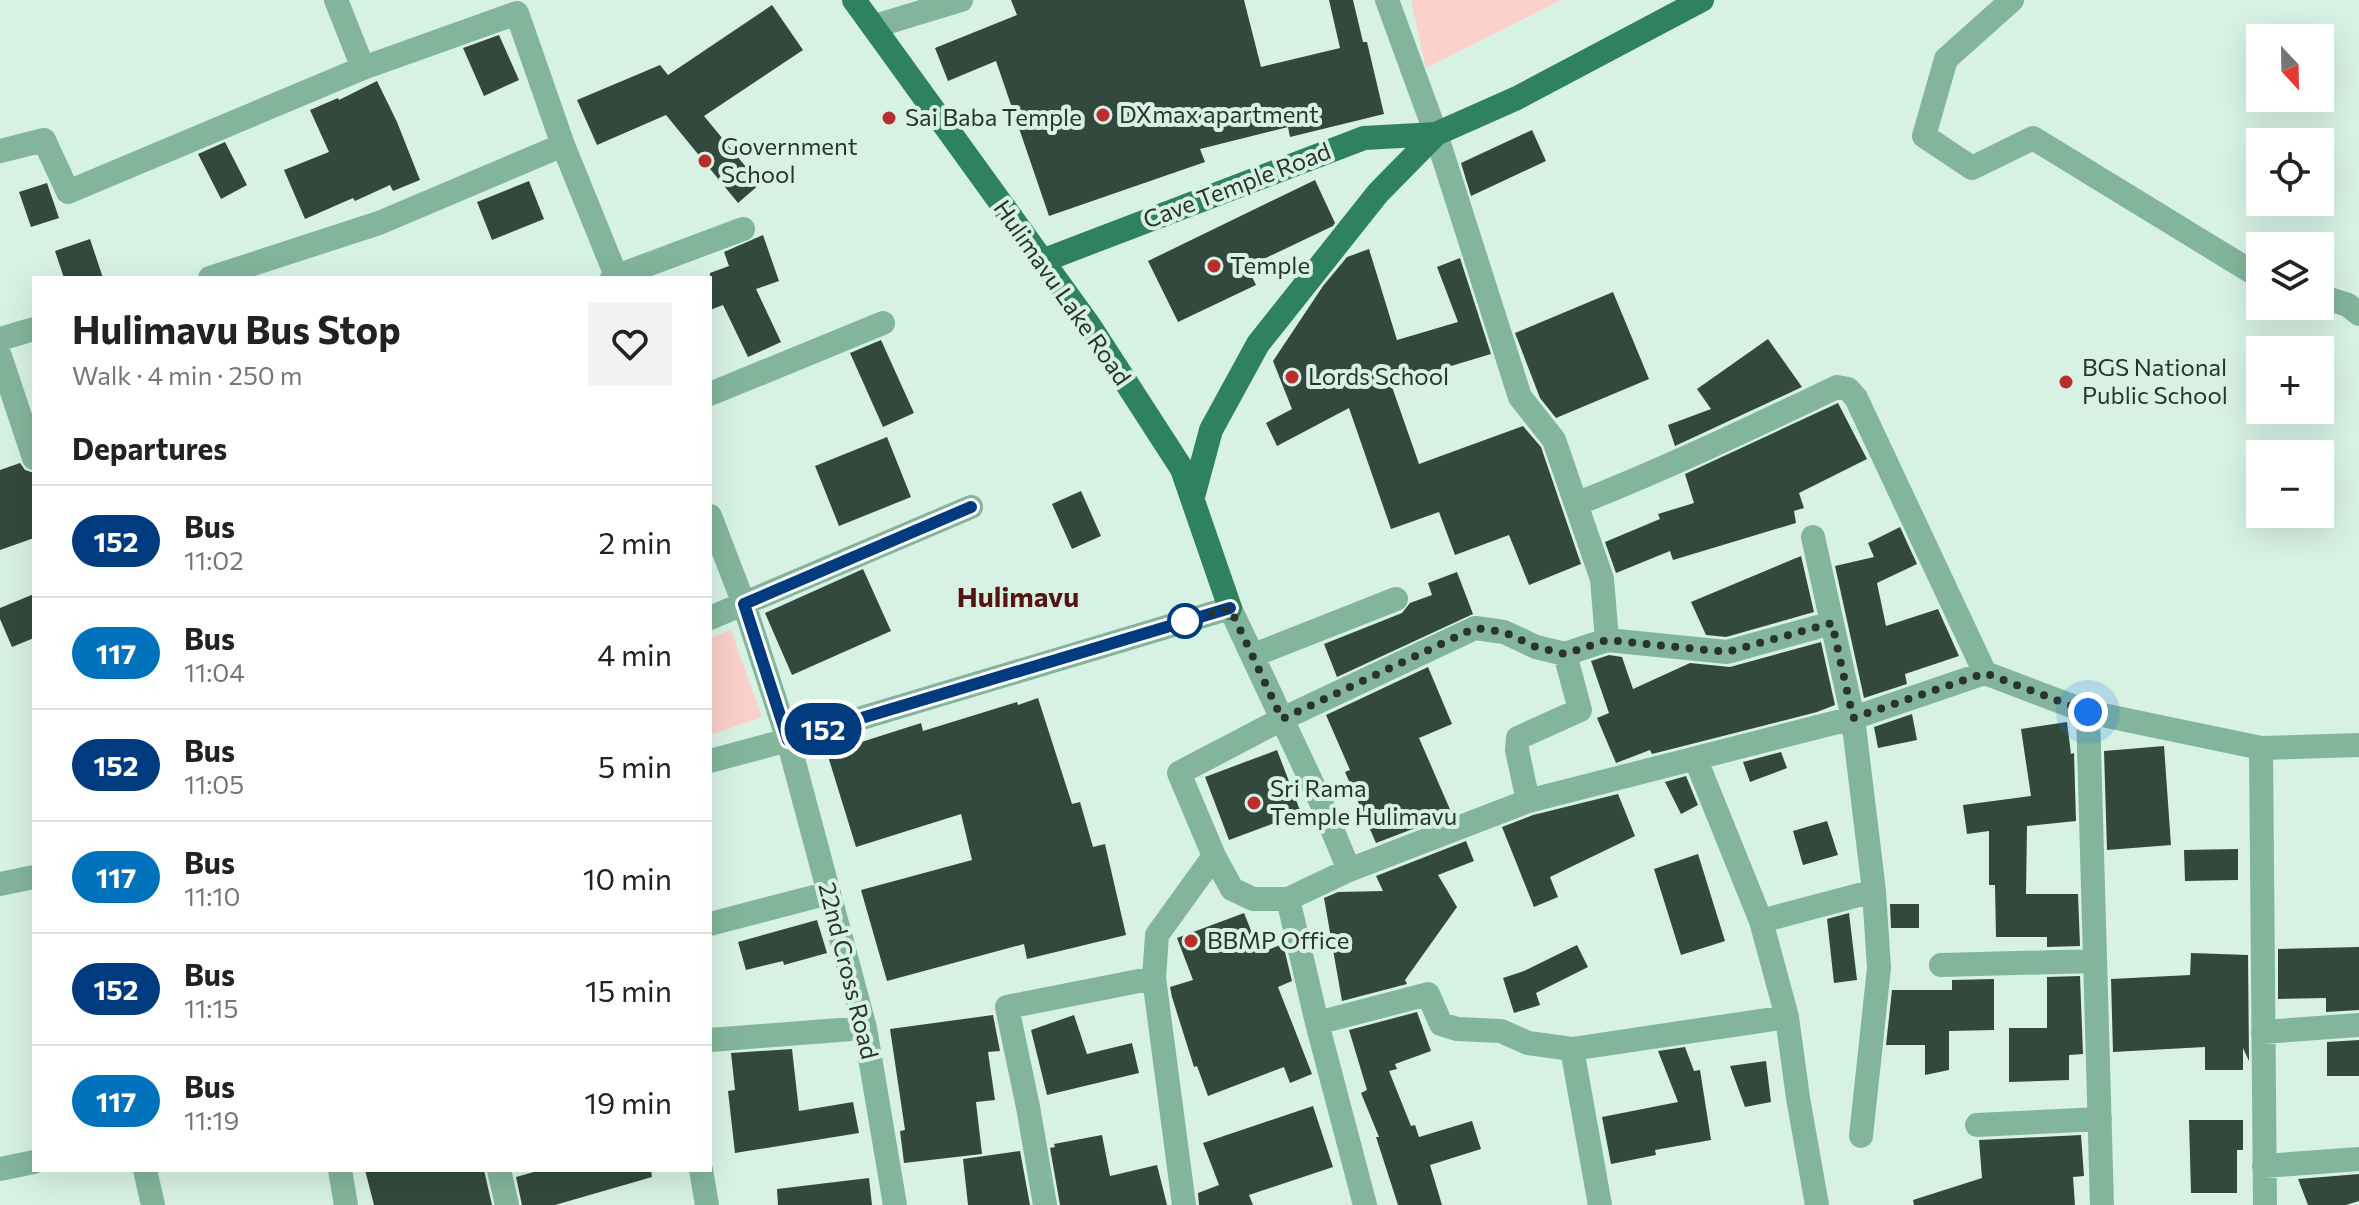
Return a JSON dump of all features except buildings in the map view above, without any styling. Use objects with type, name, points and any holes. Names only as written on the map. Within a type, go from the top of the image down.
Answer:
[{"type":"main road","name":"Hulimavu Lake Road","points":[[854,0],[1089,325],[1182,469],[1230,608]]},
{"type":"main road","name":"Cave Temple Road","points":[[1042,261],[1364,138],[1436,134],[1517,98],[1702,0]]},
{"type":"main road","name":"Cave Temple Road","points":[[1193,497],[1211,430],[1258,344],[1378,193],[1436,134]]},
{"type":"street","points":[[336,0],[363,68]]},
{"type":"street","points":[[875,26],[961,0]]},
{"type":"street","points":[[1387,0],[1436,134],[1520,397],[1554,440],[1602,579],[1607,640]]},
{"type":"street","points":[[2012,0],[1946,59],[1924,136],[1972,168],[2033,138],[2246,268]]},
{"type":"street","points":[[0,151],[44,140],[68,192],[363,68],[517,13],[563,145],[614,276]]},
{"type":"street","points":[[216,276],[379,223],[563,145]]},
{"type":"street","points":[[620,276],[743,229]]},
{"type":"street","points":[[2334,300],[2348,305],[2359,314]]},
{"type":"street","points":[[712,393],[883,323]]},
{"type":"street","points":[[0,339],[32,330]]},
{"type":"street","points":[[0,356],[32,452]]},
{"type":"street","points":[[1576,504],[1697,453],[1837,387],[1848,389],[1856,398],[1985,673]]},
{"type":"street","points":[[712,617],[971,507]]},
{"type":"street","name":"22nd Cross Road","points":[[712,521],[744,604],[788,740],[829,893],[865,1028],[895,1205]]},
{"type":"street","points":[[1813,537],[1853,718],[1874,891],[1879,968],[1861,1136]]},
{"type":"street","points":[[1254,655],[1396,599]]},
{"type":"street","points":[[712,760],[1230,608],[1320,800],[1349,870]]},
{"type":"street","points":[[1832,623],[1727,652],[1607,640],[1565,654],[1536,647],[1504,632],[1475,628],[1282,719],[1179,773],[1214,856],[1232,889],[1253,899],[1288,899],[1349,870],[1528,801],[1853,718],[1985,673],[2088,712],[2261,748],[2359,745]]},
{"type":"street","points":[[1528,801],[1517,750],[1518,738],[1580,710],[1565,654]]},
{"type":"street","points":[[2088,712],[2102,1205]]},
{"type":"street","points":[[2261,748],[2265,1205]]},
{"type":"street","points":[[1696,760],[1761,921],[1787,1017],[1817,1205]]},
{"type":"street","points":[[1184,1205],[1154,978],[1157,935],[1214,856]]},
{"type":"street","points":[[0,884],[32,877]]},
{"type":"street","points":[[1761,921],[1874,891]]},
{"type":"street","points":[[712,923],[829,893]]},
{"type":"street","points":[[1288,899],[1365,1205]]},
{"type":"street","points":[[1941,965],[2095,961]]},
{"type":"street","points":[[1045,1205],[1007,1007],[1154,978]]},
{"type":"street","points":[[1317,1023],[1428,994],[1441,1024],[1457,1029],[1501,1031],[1528,1043],[1572,1049],[1787,1017]]},
{"type":"street","points":[[2263,1032],[2359,1025]]},
{"type":"street","points":[[712,1040],[865,1028]]},
{"type":"street","points":[[1572,1049],[1600,1205]]},
{"type":"street","points":[[1977,1125],[2100,1119]]},
{"type":"street","points":[[2264,1166],[2359,1159]]},
{"type":"street","points":[[0,1169],[32,1162]]},
{"type":"street","points":[[145,1172],[153,1205]]},
{"type":"street","points":[[340,1172],[346,1205]]},
{"type":"street","points":[[499,1172],[507,1205]]},
{"type":"street","points":[[701,1172],[707,1205]]},
{"type":"shaded area","points":[[1411,0],[1561,0],[1426,68]]},
{"type":"shaded area","points":[[731,630],[762,717],[712,734],[712,637]]},
{"type":"bus line","name":"152","points":[[971,507],[744,604],[788,740],[1230,608]]},
{"type":"place","name":"DXmax apartment","points":[[1103,115]]},
{"type":"place","name":"Sai Baba Temple","points":[[889,118]]},
{"type":"place","name":"Government School","points":[[705,161]]},
{"type":"place","name":"Temple","points":[[1214,266]]},
{"type":"place","name":"Lords School","points":[[1292,377]]},
{"type":"place","name":"BGS National Public School","points":[[2066,382]]},
{"type":"place","name":"Sri Rama Temple Hulimavu","points":[[1254,803]]},
{"type":"place","name":"BBMP Office","points":[[1191,941]]},
{"type":"district","name":"Hulimavu","points":[[1018,597]]},
{"type":"route","points":[[1185,621],[1171,625],[1230,608],[1282,719],[1475,628],[1504,632],[1536,647],[1565,654],[1607,640],[1727,652],[1832,623],[1853,718],[1985,673],[2088,712]]}]
